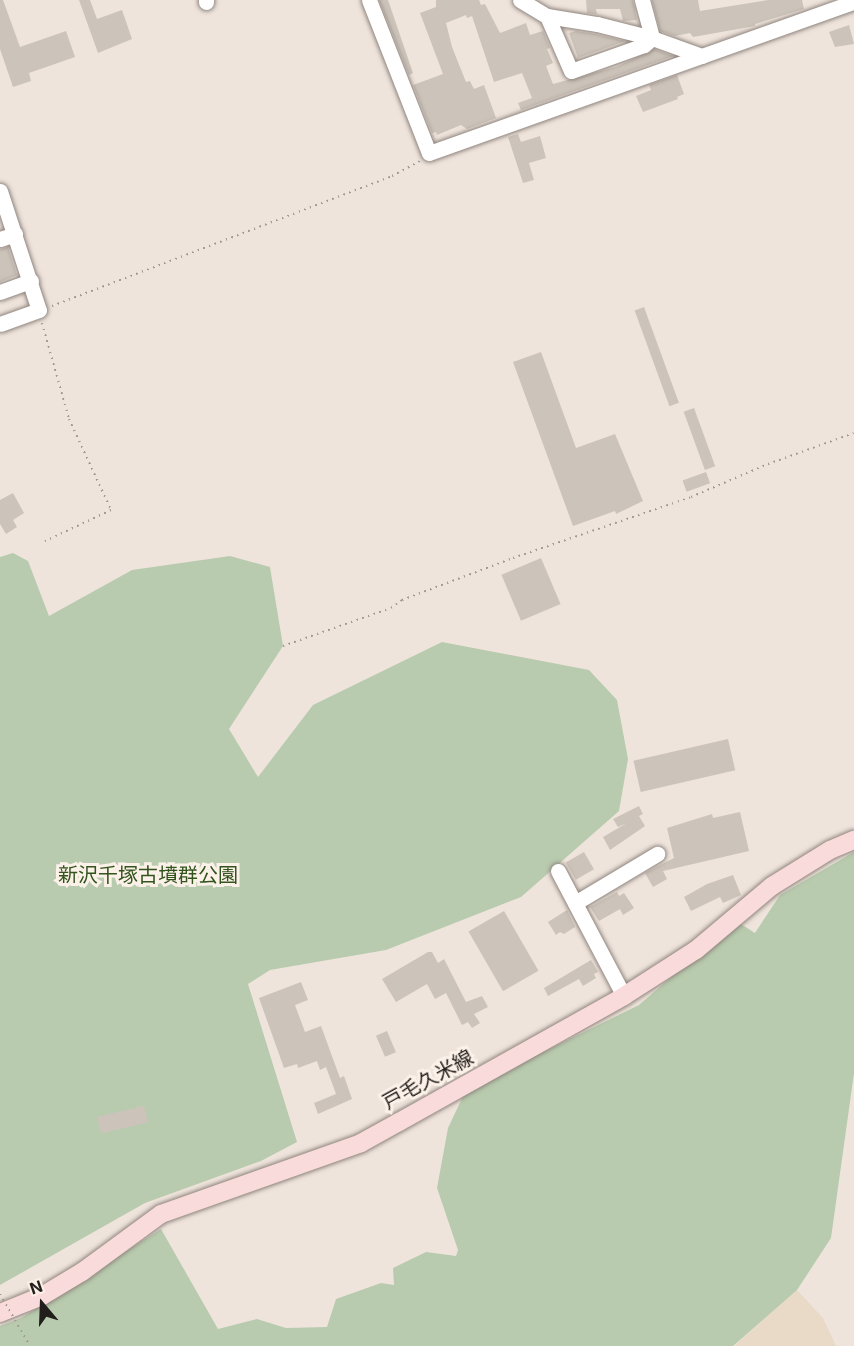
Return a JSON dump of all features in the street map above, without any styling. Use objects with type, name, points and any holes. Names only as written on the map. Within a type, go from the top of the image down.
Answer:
[{"type":"main road","name":"戸毛久米線","points":[[0,1313],[42,1296],[82,1272],[161,1214],[361,1143],[624,996],[696,950],[772,886],[830,850],[854,840]]},
{"type":"street","points":[[369,0],[429,153],[854,2]]},
{"type":"street","points":[[520,0],[547,16],[597,24],[652,38],[702,56]]},
{"type":"street","points":[[642,0],[652,38]]},
{"type":"street","points":[[547,16],[571,71],[644,45],[652,38]]},
{"type":"street","points":[[0,191],[7,236],[31,281],[39,310],[0,324]]},
{"type":"street","points":[[0,292],[31,281]]},
{"type":"street","points":[[575,903],[657,854]]},
{"type":"street","points":[[558,872],[624,996]]},
{"type":"path","points":[[45,542],[111,510],[69,419],[39,310],[392,176],[427,158],[429,153]]},
{"type":"path","points":[[283,646],[391,608],[402,600],[513,558],[690,497],[768,464],[854,433]]},
{"type":"path","points":[[0,1294],[30,1346]]},
{"type":"shaded area","points":[[797,1290],[823,1318],[836,1346],[734,1346]]},
{"type":"green space","name":"新沢千塚古墳群公園","points":[[13,553],[28,561],[49,616],[132,570],[230,556],[270,567],[283,646],[229,729],[258,777],[313,705],[442,642],[589,670],[617,700],[628,759],[619,811],[521,897],[386,950],[270,970],[248,984],[297,1142],[261,1161],[145,1203],[0,1285],[0,557]]},
{"type":"green space","points":[[854,852],[854,1073],[831,1238],[797,1290],[733,1346],[0,1346],[0,1326],[21,1318],[161,1229],[218,1329],[257,1319],[286,1328],[327,1327],[336,1299],[381,1283],[394,1285],[393,1268],[426,1252],[456,1256],[458,1250],[437,1188],[448,1128],[466,1090],[639,1005],[736,921],[755,933],[780,895]]},
{"type":"building","points":[[0,0],[3,0],[20,47],[66,31],[75,57],[29,73],[31,81],[13,87],[0,49]]},
{"type":"building","points":[[79,0],[90,0],[97,19],[122,10],[132,39],[98,53]]},
{"type":"building","points":[[379,0],[388,0],[413,73],[409,75]]},
{"type":"building","points":[[436,0],[479,0],[481,5],[485,4],[500,33],[526,23],[530,35],[543,31],[553,63],[546,66],[553,84],[616,67],[654,49],[673,56],[521,110],[518,103],[532,98],[522,73],[494,82],[472,16],[467,18],[466,15],[446,23],[452,47],[466,82],[470,81],[474,89],[484,85],[496,118],[467,129],[461,125],[437,135],[436,132],[432,133],[413,85],[443,74],[420,13],[436,7]]},
{"type":"building","points":[[586,0],[633,0],[637,20],[623,21],[620,9],[596,9],[597,14],[587,13]]},
{"type":"building","points":[[652,0],[698,0],[700,11],[768,0],[802,0],[804,9],[755,24],[755,26],[693,37],[690,33],[675,36],[660,31]]},
{"type":"building","points":[[849,25],[854,44],[835,47],[829,32]]},
{"type":"building","points":[[576,31],[625,41],[578,58],[569,33]]},
{"type":"building","points":[[677,75],[684,94],[677,97],[678,99],[643,112],[636,96],[651,90],[649,85]]},
{"type":"building","points":[[518,134],[521,142],[540,136],[546,158],[529,163],[534,180],[523,183],[508,137]]},
{"type":"building","points":[[8,247],[17,275],[0,282],[0,249]]},
{"type":"building","points":[[644,307],[679,403],[669,406],[635,310]]},
{"type":"building","points":[[541,352],[576,448],[615,434],[643,501],[616,514],[615,511],[573,526],[513,362]]},
{"type":"building","points":[[694,408],[715,466],[705,470],[684,412]]},
{"type":"building","points":[[706,472],[710,483],[687,492],[683,481]]},
{"type":"building","points":[[13,493],[24,513],[13,520],[17,527],[6,534],[0,524],[0,500]]},
{"type":"building","points":[[541,558],[561,604],[521,621],[501,575]]},
{"type":"building","points":[[728,739],[735,770],[641,792],[633,761]]},
{"type":"building","points":[[639,806],[643,814],[639,816],[645,826],[610,850],[603,837],[627,823],[618,827],[613,819]]},
{"type":"building","points":[[740,812],[749,851],[663,871],[667,879],[653,887],[645,873],[674,858],[667,828],[712,814],[713,818]]},
{"type":"building","points":[[584,852],[594,869],[576,880],[566,862]]},
{"type":"building","points":[[733,875],[741,895],[723,903],[720,897],[691,911],[684,897],[707,884]]},
{"type":"building","points":[[617,892],[619,896],[624,893],[634,908],[623,915],[620,909],[599,921],[590,907]]},
{"type":"building","points":[[567,910],[575,927],[564,934],[560,932],[556,935],[548,922]]},
{"type":"building","points":[[504,911],[538,971],[503,991],[468,932]]},
{"type":"building","points":[[428,952],[432,952],[438,963],[444,959],[466,1002],[482,996],[488,1007],[474,1014],[480,1023],[472,1028],[468,1022],[462,1025],[446,993],[435,999],[427,984],[396,1002],[382,979]]},
{"type":"building","points":[[591,960],[598,972],[594,974],[596,978],[583,986],[579,979],[548,996],[544,988]]},
{"type":"building","points":[[301,982],[308,1000],[295,1005],[305,1032],[321,1026],[340,1078],[344,1076],[352,1099],[318,1114],[314,1103],[336,1094],[326,1067],[320,1070],[317,1061],[298,1068],[297,1064],[284,1068],[259,998]]},
{"type":"building","points":[[387,1031],[396,1052],[385,1057],[376,1036]]},
{"type":"building","points":[[144,1106],[148,1123],[101,1133],[97,1117]]}]
